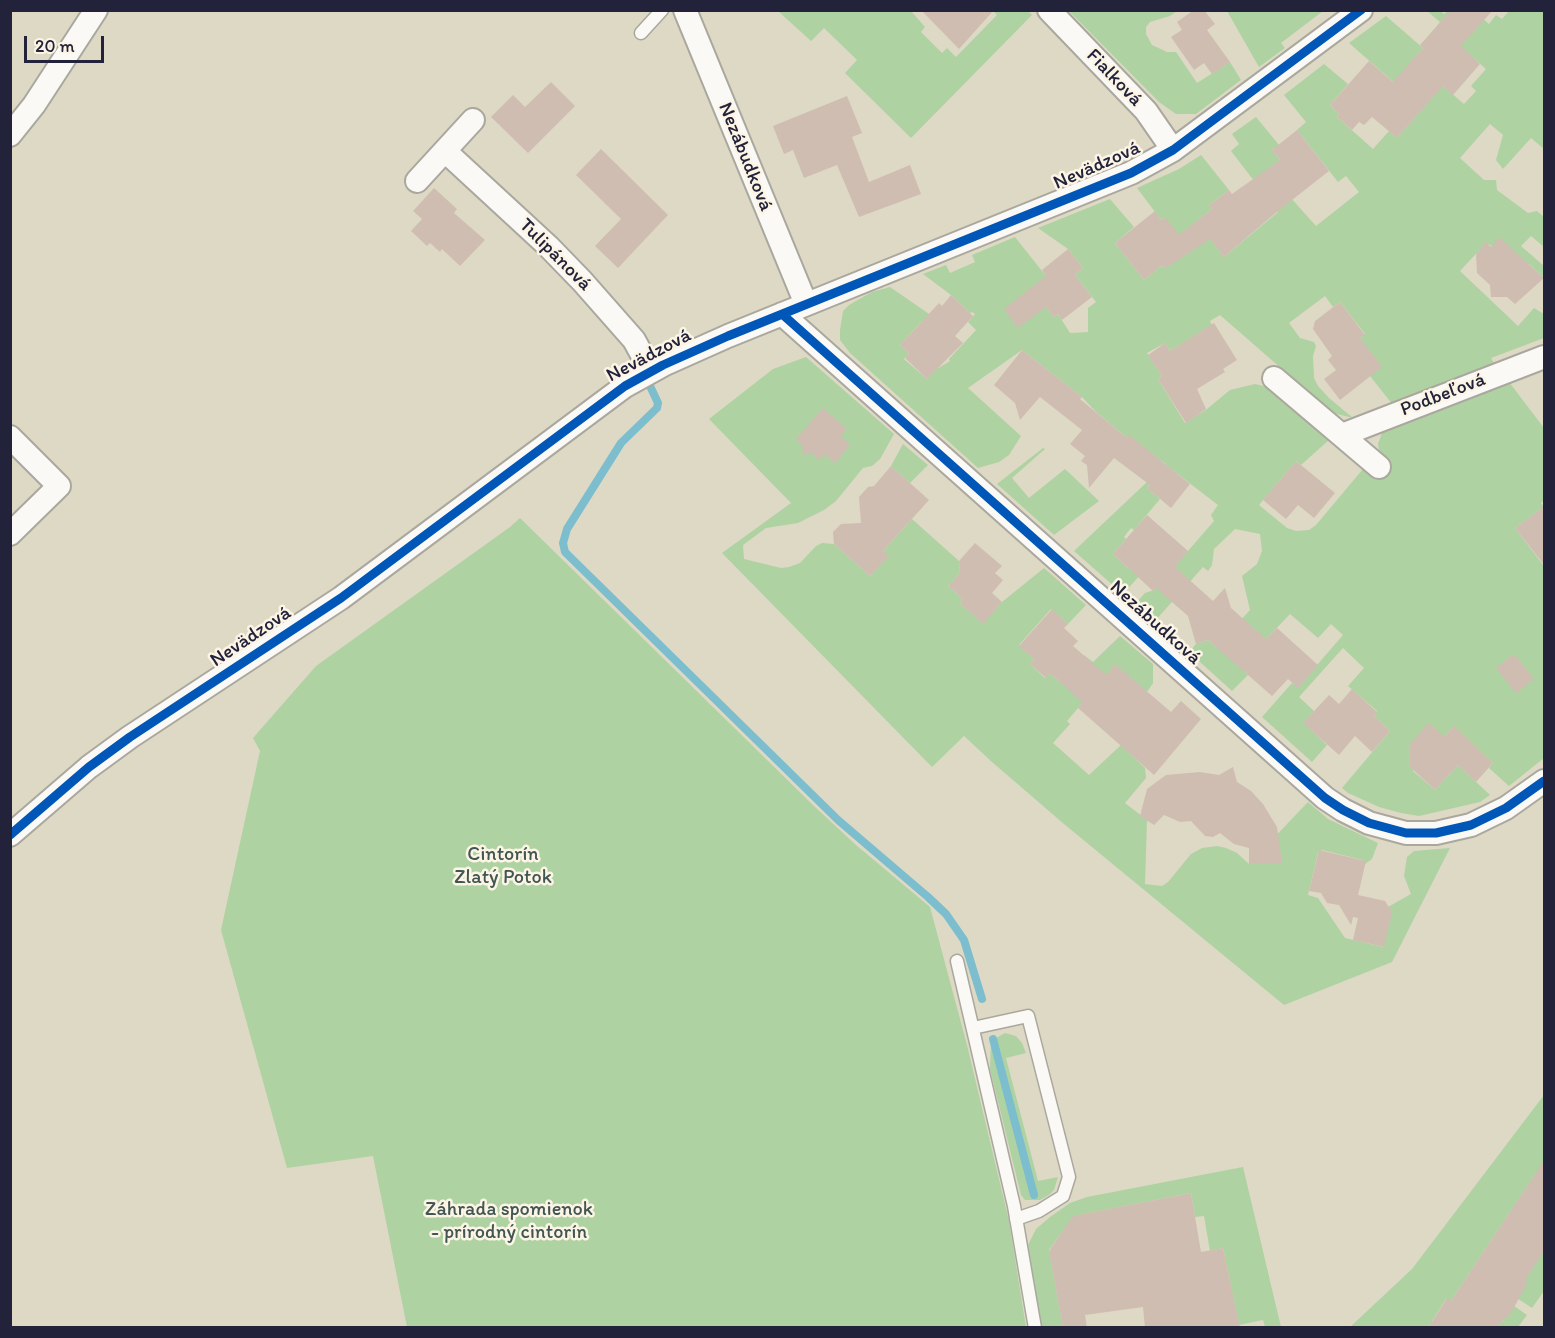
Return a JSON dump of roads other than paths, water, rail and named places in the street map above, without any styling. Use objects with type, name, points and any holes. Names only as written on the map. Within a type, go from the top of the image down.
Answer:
[{"type":"street","points":[[10,135],[96,10]]},
{"type":"street","name":"Nezábudková","points":[[685,10],[806,304]]},
{"type":"street","name":"Fialková","points":[[1049,10],[1146,111],[1173,150]]},
{"type":"street","name":"Nevädzová","points":[[10,835],[89,767],[130,737],[341,598],[625,386],[651,371],[728,336],[1131,173],[1173,150],[1361,10]]},
{"type":"street","points":[[417,181],[473,120]]},
{"type":"street","name":"Tulipánová","points":[[445,151],[548,246],[582,281],[634,340],[651,371]]},
{"type":"street","name":"Nezábudková","points":[[782,314],[1308,782],[1343,810],[1369,823],[1406,833],[1436,833],[1471,825],[1506,808],[1545,781]]},
{"type":"street","name":"Podbeľová","points":[[1342,435],[1545,357]]},
{"type":"street","points":[[1274,378],[1379,467]]},
{"type":"street","points":[[10,437],[59,486],[10,534]]},
{"type":"lane","points":[[641,33],[662,10]]},
{"type":"lane","points":[[957,961],[1016,1219],[1035,1328]]},
{"type":"lane","points":[[973,1028],[1028,1016],[1069,1177],[1063,1196],[1039,1211],[1016,1219]]},
{"type":"waterway","points":[[650,386],[658,403],[657,408],[621,443],[567,529],[563,543],[565,552],[838,820],[946,914],[964,940],[982,999]]},
{"type":"waterway","points":[[993,1039],[1034,1195]]},
{"type":"park label","name":"Cintorín Zlatý Potok","points":[[503,866]]},
{"type":"park label","name":"Záhrada spomienok - prírodný cintorín","points":[[509,1222]]}]
